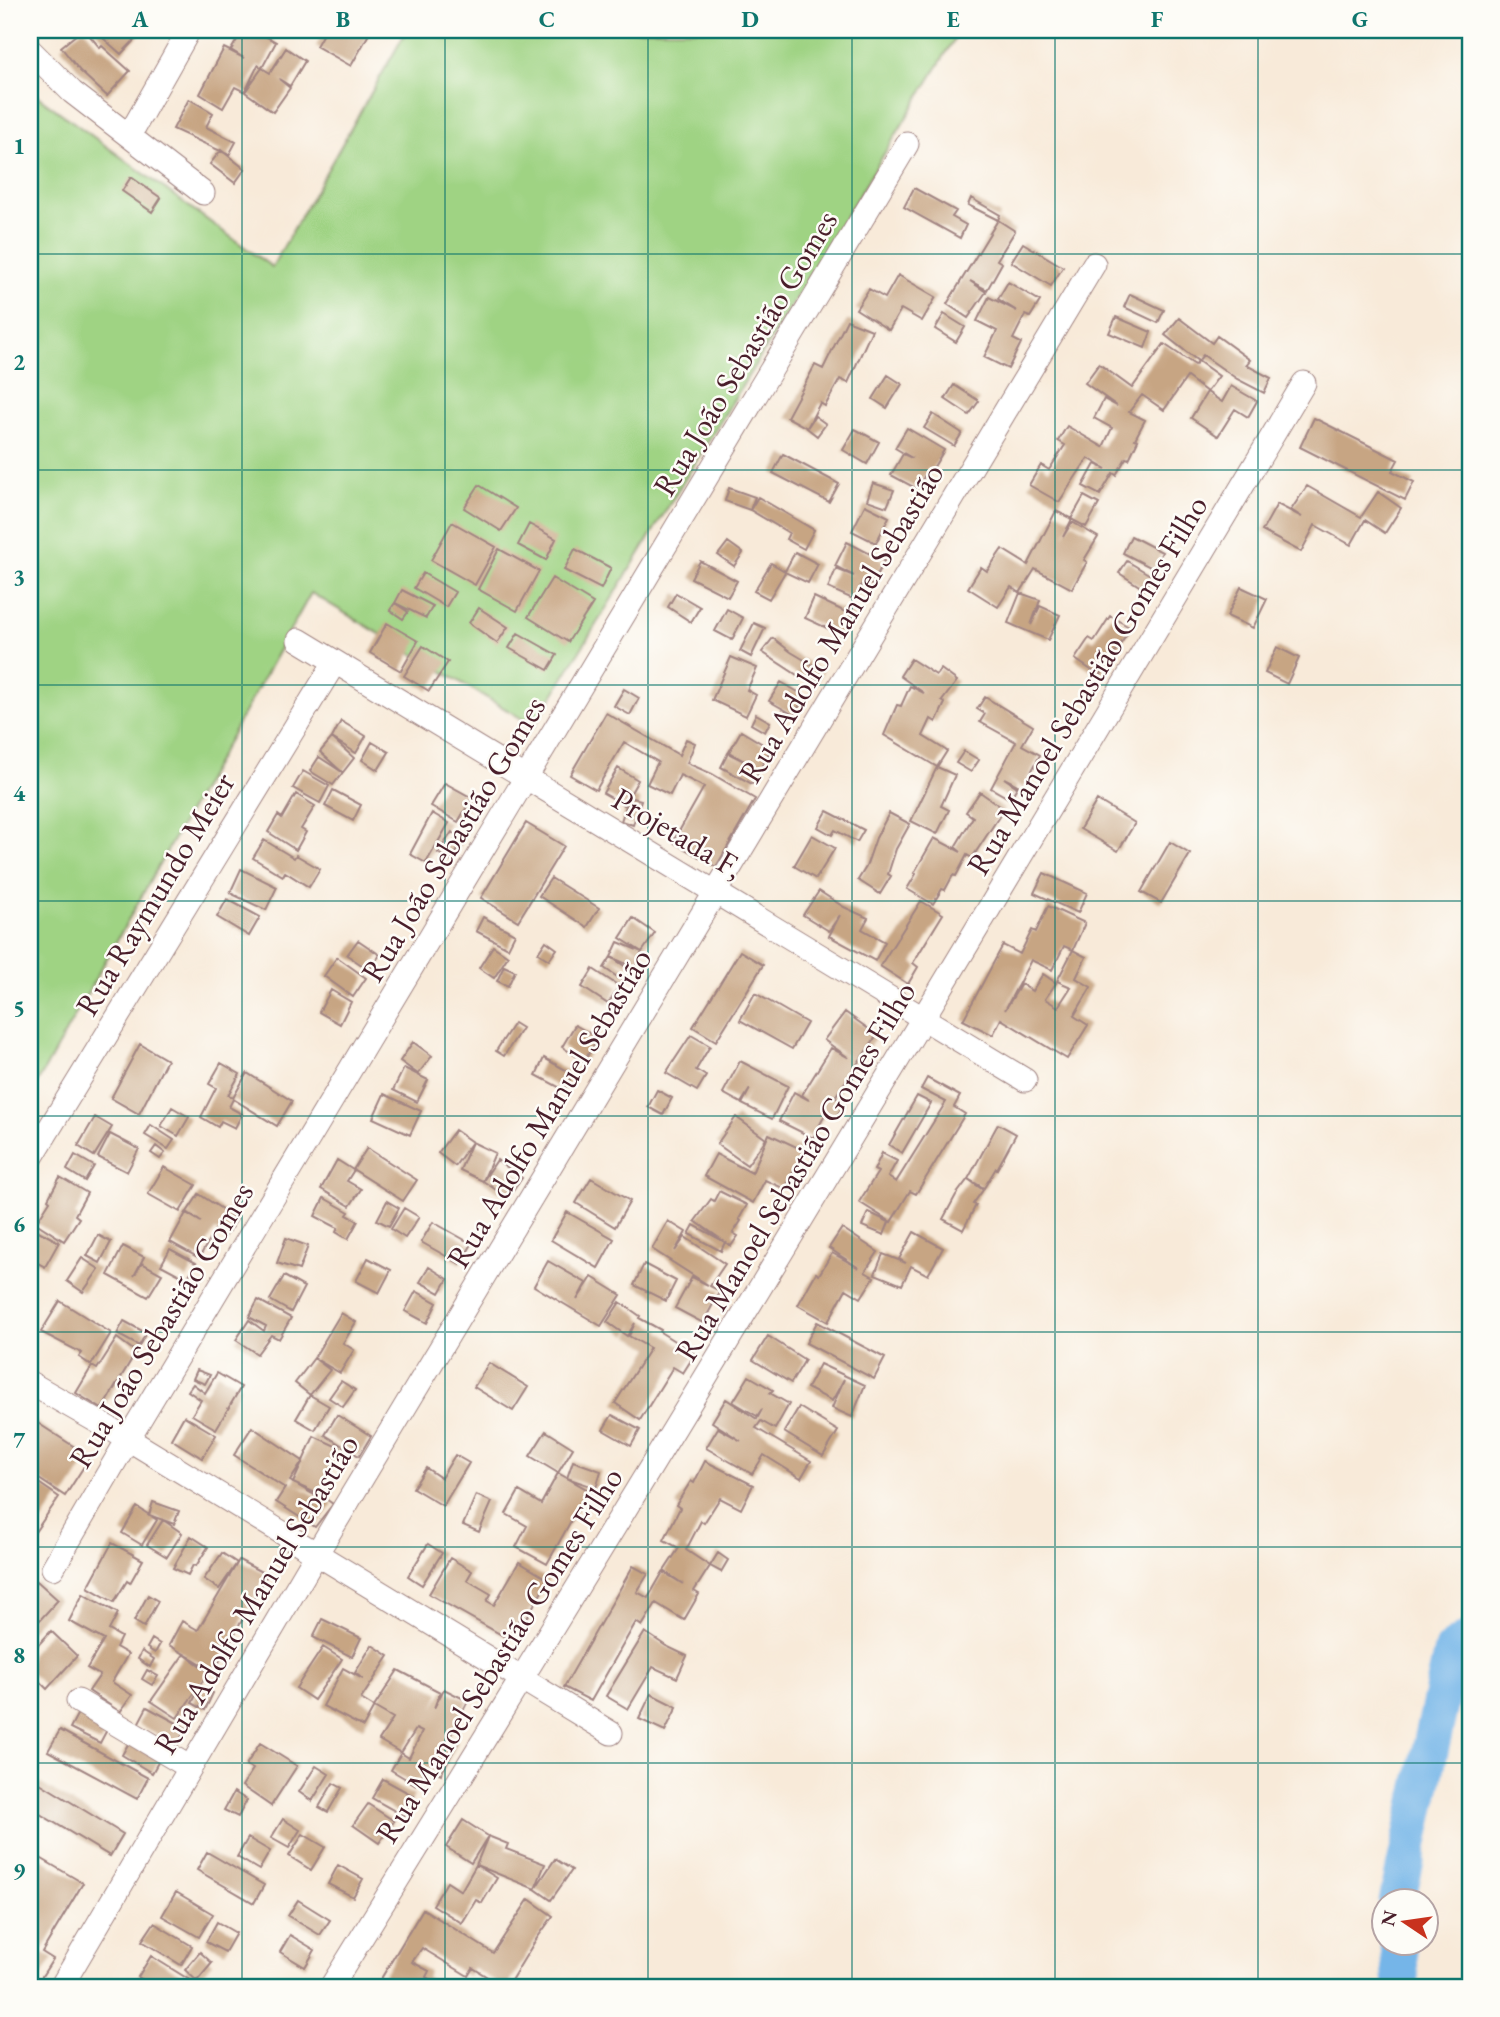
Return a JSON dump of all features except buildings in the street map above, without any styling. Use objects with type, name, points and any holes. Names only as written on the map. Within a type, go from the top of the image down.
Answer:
[{"type":"street","points":[[129,136],[190,30]]},
{"type":"street","points":[[30,50],[72,92],[203,193]]},
{"type":"street","name":"Rua João Sebastião Gomes","points":[[53,1568],[907,144]]},
{"type":"street","name":"Rua Adolfo Manuel Sebastião","points":[[61,1987],[317,1553],[1094,264]]},
{"type":"street","name":"Rua Manoel Sebastião Gomes Filho","points":[[331,1987],[523,1678],[924,1019],[1304,383]]},
{"type":"street","name":"Projetada F,","points":[[299,640],[1025,1080]]},
{"type":"street","name":"Rua Raymundo Meier","points":[[30,1160],[335,662]]},
{"type":"street","points":[[30,1383],[128,1439],[611,1733]]},
{"type":"street","points":[[78,1701],[189,1768]]},
{"type":"green space","points":[[407,30],[960,30],[534,726],[311,593],[30,1096],[30,106],[36,95],[272,267]]},
{"type":"waterway","points":[[1400,1888],[1452,1650],[1470,1638]]},
{"type":"waterway","points":[[1399,1958],[1401,1987]]}]
